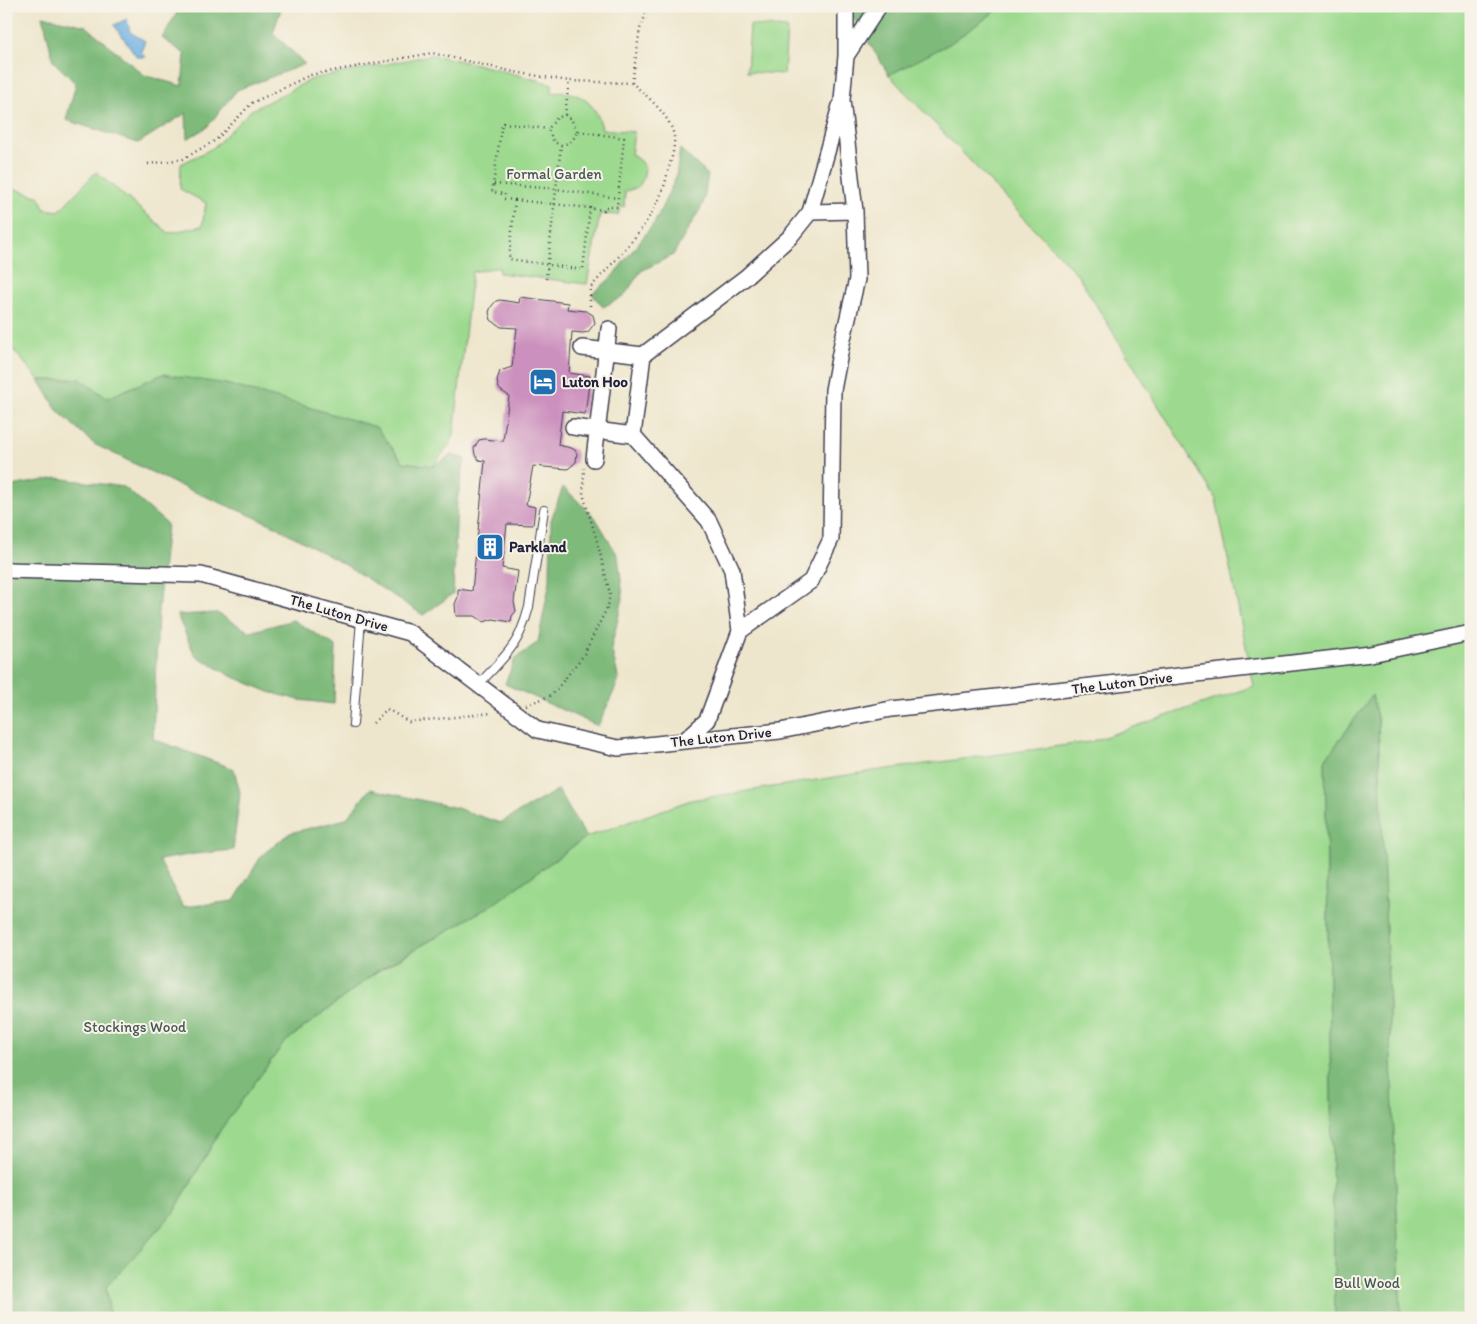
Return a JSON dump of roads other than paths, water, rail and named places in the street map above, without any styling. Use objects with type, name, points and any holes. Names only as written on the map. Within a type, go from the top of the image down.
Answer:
[{"type":"street","points":[[582,348],[643,355],[746,277],[790,237],[810,212],[842,100],[846,56],[846,6]]},
{"type":"street","points":[[846,56],[880,6]]},
{"type":"street","points":[[740,631],[812,581],[831,540],[833,390],[856,279],[855,211],[842,100]]},
{"type":"street","points":[[810,212],[855,211]]},
{"type":"street","points":[[589,461],[598,430],[609,328]]},
{"type":"street","points":[[632,435],[643,355]]},
{"type":"street","points":[[573,426],[632,435],[709,521],[732,570],[740,631],[707,720],[684,741]]},
{"type":"street","name":"The Luton Drive","points":[[6,570],[201,575],[410,633],[538,730],[618,748],[780,731],[891,709],[1371,654],[1471,633]]},
{"type":"lane","points":[[478,685],[520,634],[529,607],[544,510]]},
{"type":"lane","points":[[353,724],[361,620]]},
{"type":"water","points":[[127,19],[130,32],[145,41],[141,52],[146,57],[137,57],[114,25]]},
{"type":"place","name":"Luton Hoo","points":[[543,382]]},
{"type":"place","name":"Parkland","points":[[490,547]]},
{"type":"park label","name":"Formal Garden","points":[[554,174]]},
{"type":"park label","name":"Stockings Wood","points":[[135,1027]]},
{"type":"park label","name":"Bull Wood","points":[[1367,1283]]}]
